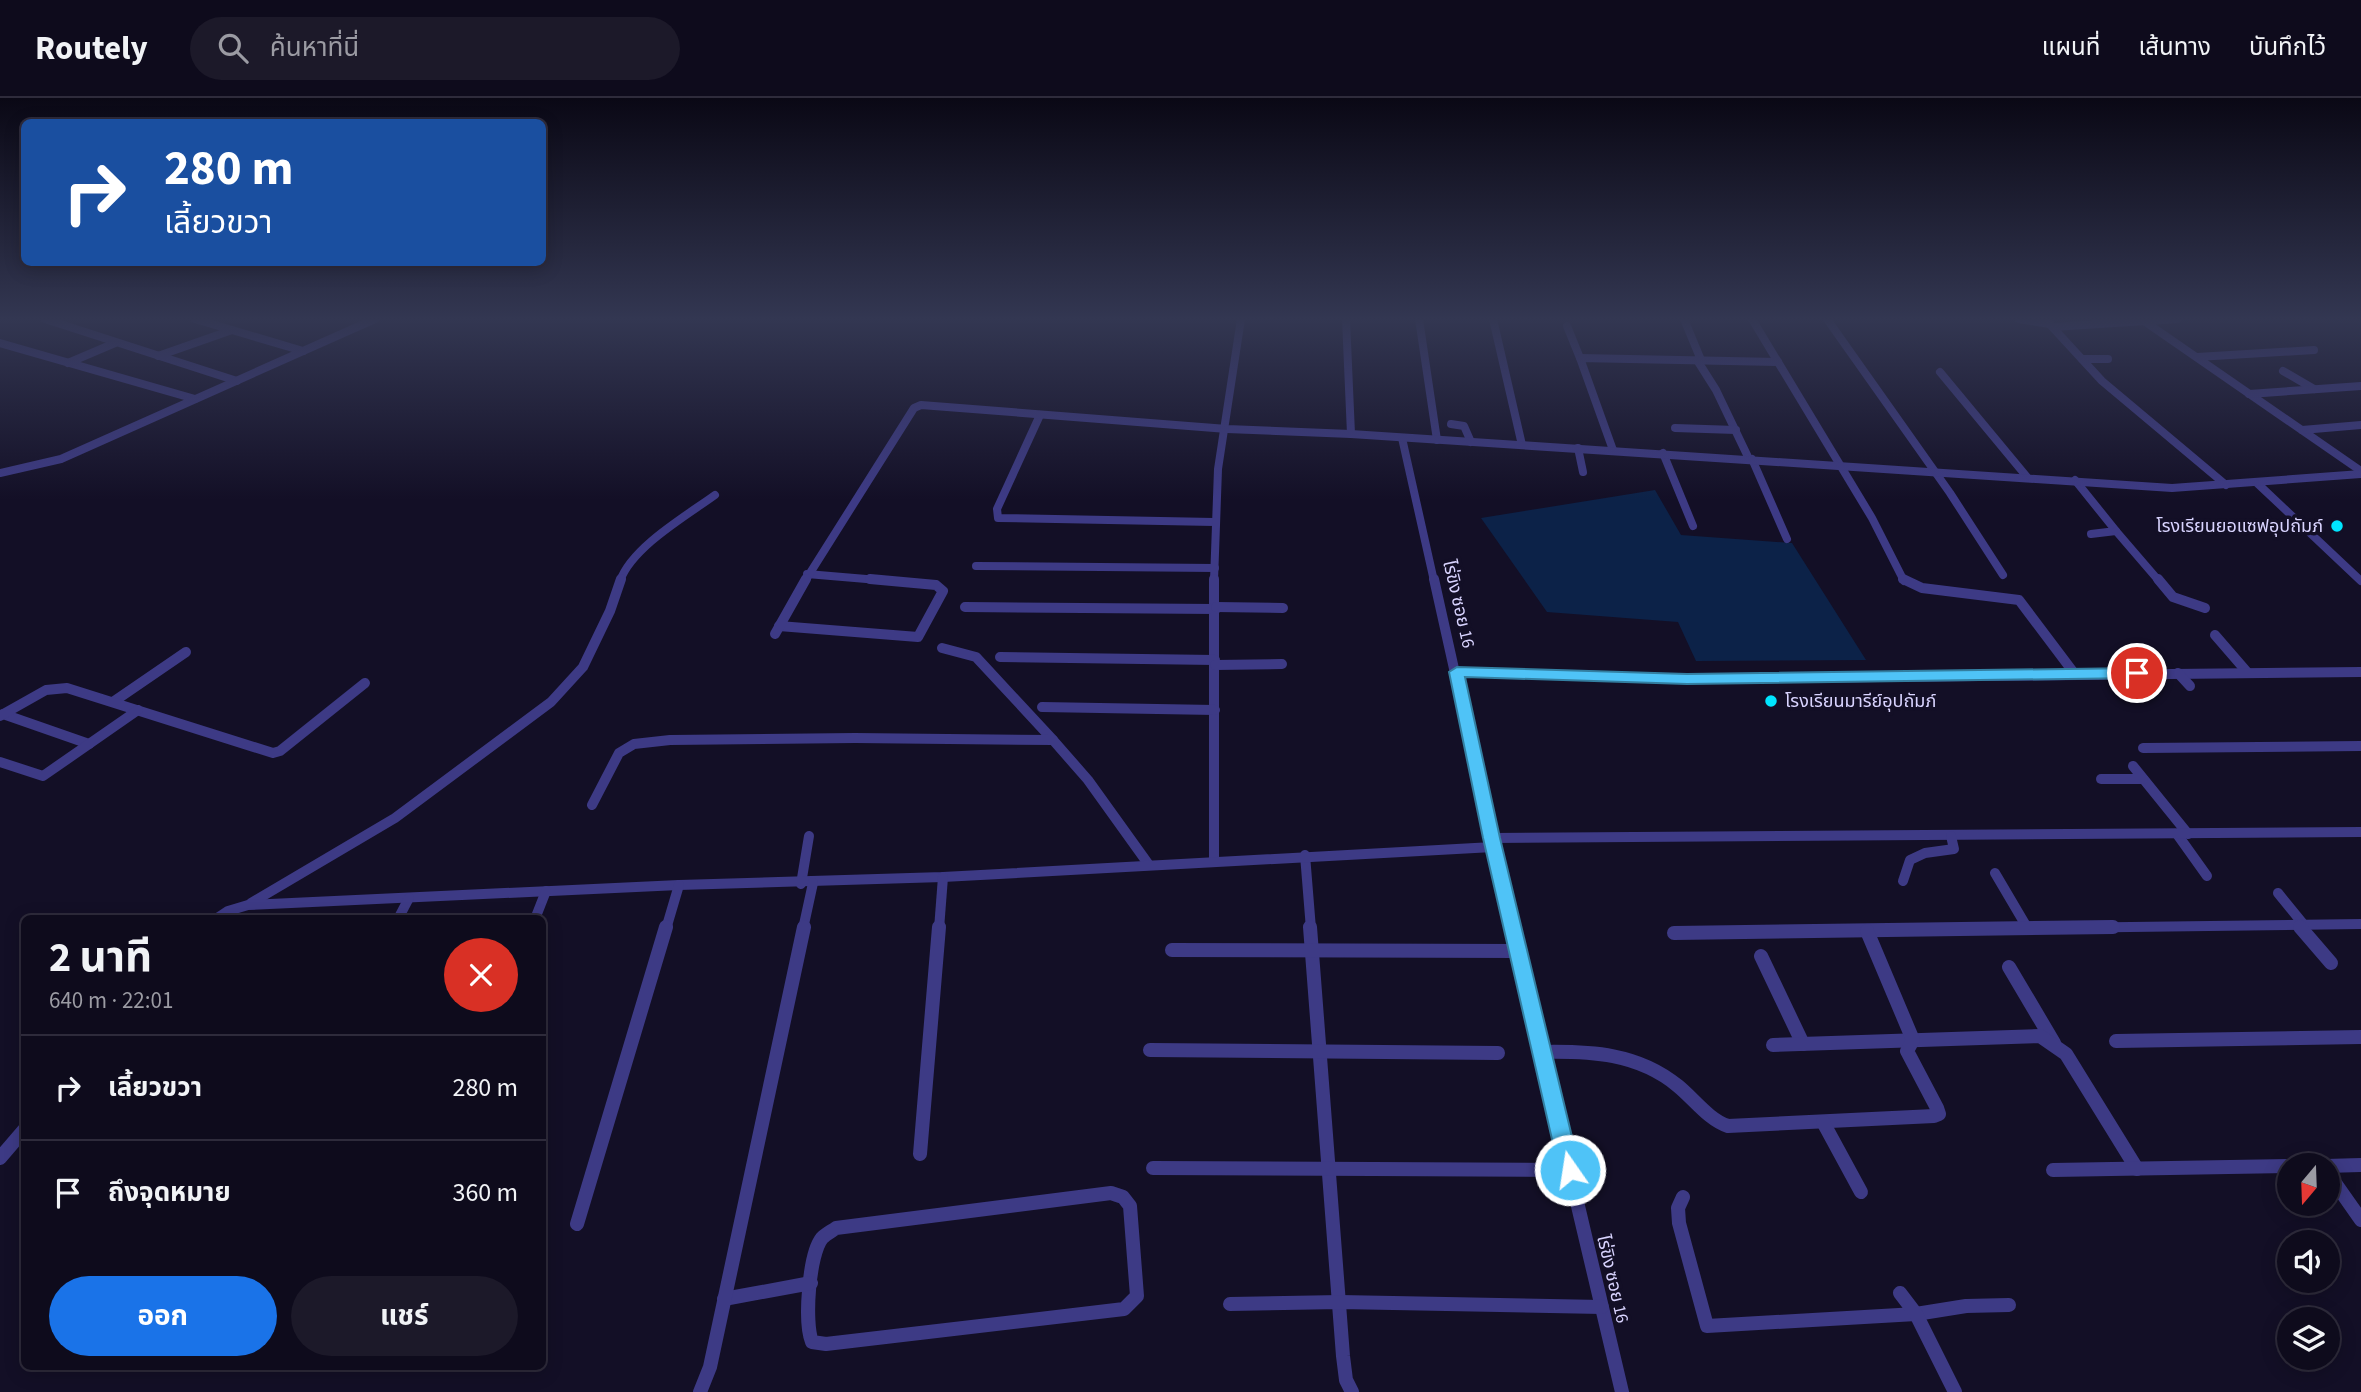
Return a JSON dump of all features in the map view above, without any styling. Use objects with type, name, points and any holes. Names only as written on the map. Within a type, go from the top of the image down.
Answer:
[{"type":"street","points":[[126,379],[195,399]]},
{"type":"street","points":[[232,379],[237,381]]},
{"type":"street","points":[[0,473],[61,458],[241,379]]},
{"type":"street","points":[[1214,862],[1214,522],[1218,469],[1227,429],[1233,379]]},
{"type":"street","points":[[1349,379],[1351,434]]},
{"type":"street","points":[[1428,379],[1437,440]]},
{"type":"street","points":[[1507,379],[1522,445]]},
{"type":"street","points":[[1588,379],[1613,450]]},
{"type":"street","points":[[1709,379],[1751,459],[1787,539]]},
{"type":"street","points":[[1788,379],[1872,518],[1904,581],[1923,588],[2019,600],[2074,673]]},
{"type":"street","points":[[1869,379],[2003,575]]},
{"type":"street","points":[[1946,379],[2027,477]]},
{"type":"street","points":[[2102,379],[2226,485]]},
{"type":"street","points":[[2228,379],[2361,472]]},
{"type":"street","points":[[2297,379],[2314,389]]},
{"type":"street","points":[[2249,394],[2361,386]]},
{"type":"street","points":[[807,574],[936,585],[943,591],[918,637],[777,630],[807,574],[870,482],[914,408],[921,405],[1227,429],[1662,453],[2172,488],[2257,483],[2361,472]]},
{"type":"street","points":[[1040,415],[997,509],[998,518],[1214,522]]},
{"type":"street","points":[[1451,424],[1464,426],[1471,442]]},
{"type":"street","points":[[2302,430],[2361,425]]},
{"type":"street","points":[[1675,428],[1736,430]]},
{"type":"street","name":"ไร่ขิง ซอย 16","points":[[1402,438],[1457,672],[1517,951],[1622,1392]]},
{"type":"street","points":[[1577,448],[1583,472]]},
{"type":"street","points":[[1662,453],[1693,526]]},
{"type":"street","points":[[2075,480],[2173,597],[2206,608]]},
{"type":"street","points":[[2257,483],[2361,581]]},
{"type":"street","points":[[222,915],[248,905],[395,818],[551,702],[583,667],[610,611],[625,567],[662,533],[715,495]]},
{"type":"street","points":[[2091,534],[2116,531]]},
{"type":"street","points":[[976,566],[1215,568]]},
{"type":"street","points":[[965,607],[1283,608]]},
{"type":"street","points":[[2215,635],[2247,673]]},
{"type":"street","points":[[942,648],[976,657],[1088,780],[1149,864]]},
{"type":"street","points":[[113,702],[186,652]]},
{"type":"street","points":[[1000,657],[1282,664]]},
{"type":"street","points":[[1457,672],[1687,679],[2361,672]]},
{"type":"street","points":[[2137,673],[2154,691]]},
{"type":"street","points":[[2178,673],[2190,686]]},
{"type":"street","points":[[2,715],[31,697],[56,688],[67,688],[273,753],[280,751],[365,683]]},
{"type":"street","points":[[1042,707],[1214,710]]},
{"type":"street","points":[[0,762],[43,776],[138,710]]},
{"type":"street","points":[[2,715],[89,744]]},
{"type":"street","points":[[592,805],[620,753],[634,744],[670,740],[829,738],[1053,740]]},
{"type":"street","points":[[2143,748],[2361,746]]},
{"type":"street","points":[[2133,766],[2183,834],[2207,876]]},
{"type":"street","points":[[2101,779],[2143,779]]},
{"type":"street","points":[[248,905],[679,885],[943,877],[1214,862],[1492,842],[2361,832]]},
{"type":"street","points":[[701,1392],[710,1367],[807,883],[809,836]]},
{"type":"street","points":[[1903,881],[1910,860],[1954,849],[1951,836]]},
{"type":"street","points":[[1305,855],[1310,950],[1346,1380],[1352,1392]]},
{"type":"street","points":[[1995,873],[2028,929]]},
{"type":"street","points":[[920,1154],[943,877]]},
{"type":"street","points":[[577,1224],[679,885]]},
{"type":"street","points":[[537,915],[547,891]]},
{"type":"street","points":[[2278,893],[2331,963]]},
{"type":"street","points":[[400,915],[409,898]]},
{"type":"street","points":[[1674,933],[2361,924]]},
{"type":"street","points":[[1867,931],[1913,1040]]},
{"type":"street","points":[[1172,950],[1517,951]]},
{"type":"street","points":[[1761,956],[1803,1044]]},
{"type":"street","points":[[2009,967],[2054,1043]]},
{"type":"street","points":[[1773,1045],[2040,1036],[2054,1043],[2066,1054],[2137,1169]]},
{"type":"street","points":[[2116,1041],[2361,1037]]},
{"type":"street","points":[[1542,1052],[1583,1050],[1635,1058],[1667,1077],[1722,1125],[1822,1122],[1939,1114],[1907,1051],[1913,1040]]},
{"type":"street","points":[[1150,1050],[1498,1053]]},
{"type":"street","points":[[1822,1122],[1861,1192]]},
{"type":"street","points":[[0,1158],[21,1134]]},
{"type":"street","points":[[2340,1166],[2361,1165]]},
{"type":"street","points":[[2053,1170],[2277,1166]]},
{"type":"street","points":[[1153,1168],[1570,1170]]},
{"type":"street","points":[[2340,1190],[2361,1220]]},
{"type":"street","points":[[1111,1193],[1123,1197],[1130,1206],[1137,1296],[1124,1310],[825,1344],[812,1342],[806,1332],[810,1283],[821,1239],[836,1228],[1111,1193]]},
{"type":"street","points":[[1683,1197],[1678,1208],[1679,1223],[1707,1326],[1916,1314],[1966,1306],[2009,1305]]},
{"type":"street","points":[[724,1299],[810,1283]]},
{"type":"street","points":[[1900,1293],[1916,1314],[1955,1392]]},
{"type":"street","points":[[1230,1304],[1340,1301],[1602,1307]]},
{"type":"water","points":[[1655,490],[1681,535],[1792,543],[1866,660],[1696,661],[1678,622],[1547,612],[1481,518]]},
{"type":"place","name":"โรงเรียนยอแซฟอุปถัมภ์","points":[[2337,526]]},
{"type":"place","name":"โรงเรียนมารีย์อุปถัมภ์","points":[[1771,701]]},
{"type":"route","points":[[1570,1170],[1491,838],[1457,672],[1687,679],[2137,673]]}]
